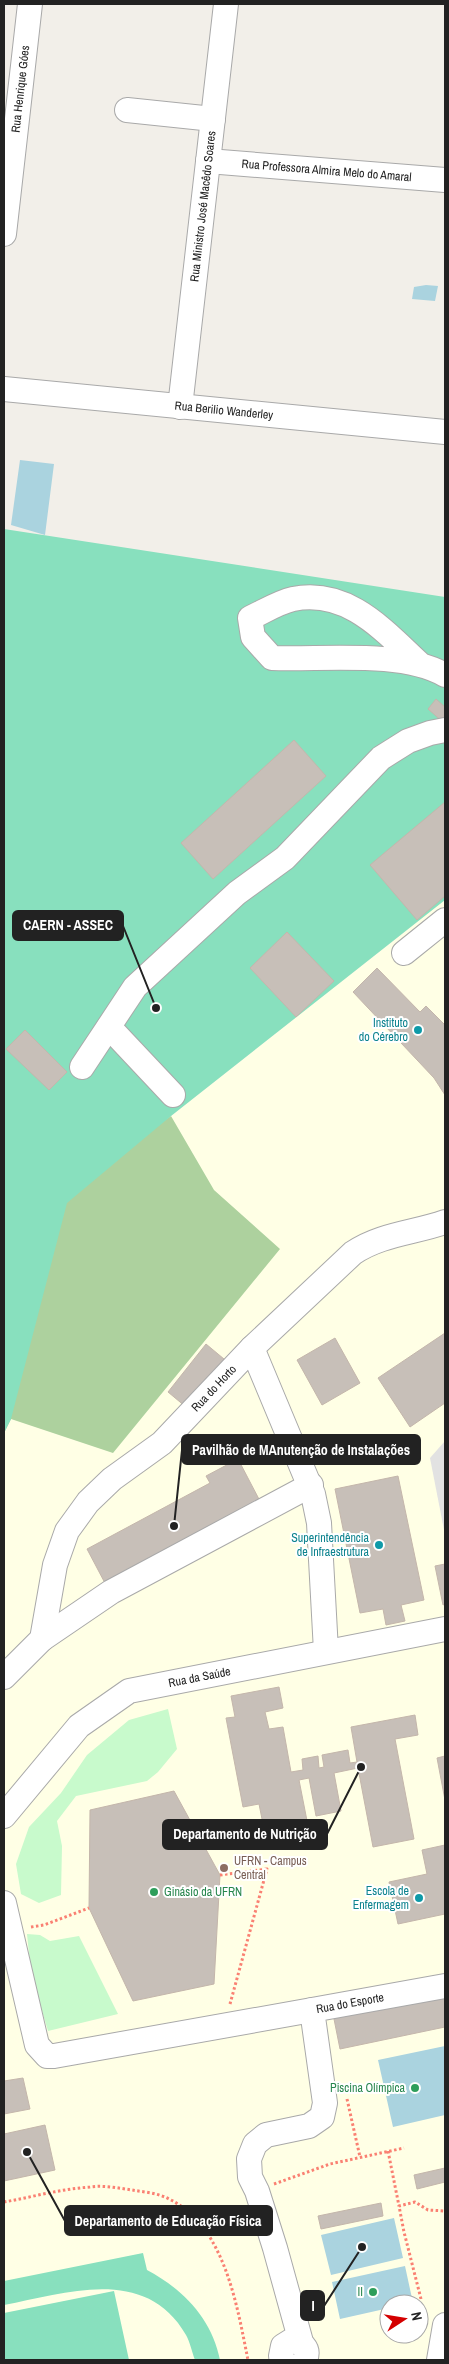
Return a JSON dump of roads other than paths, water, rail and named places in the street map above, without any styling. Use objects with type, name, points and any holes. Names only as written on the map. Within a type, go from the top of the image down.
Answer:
[{"type":"street","name":"Rua Henrique Góes","points":[[4,234],[10,138],[30,4]]},
{"type":"street","name":"Rua Ministro José Macêdo Soares","points":[[180,407],[226,4]]},
{"type":"street","points":[[128,110],[213,119]]},
{"type":"street","name":"Rua Professora Almira Melo do Amaral","points":[[208,161],[445,180]]},
{"type":"street","name":"Rua Berilio Wanderley","points":[[4,389],[445,432]]},
{"type":"street","points":[[421,665],[376,624],[344,603],[319,596],[291,599],[250,618],[253,637],[272,658],[380,659],[421,665],[445,675]]},
{"type":"street","points":[[82,1067],[135,987],[236,893],[285,858],[381,758],[408,741],[445,730]]},
{"type":"street","points":[[404,953],[445,920]]},
{"type":"street","points":[[109,1027],[173,1095]]},
{"type":"street","name":"Rua do Horto","points":[[42,1639],[55,1565],[67,1531],[88,1502],[112,1479],[162,1442],[252,1348],[353,1253],[366,1245],[397,1234],[445,1222]]},
{"type":"street","points":[[252,1348],[311,1485],[319,1523],[326,1651]]},
{"type":"street","points":[[4,1677],[42,1639],[111,1592],[311,1485]]},
{"type":"street","name":"Rua da Saúde","points":[[4,1816],[79,1726],[129,1691],[445,1628]]},
{"type":"street","points":[[4,1903],[14,1993],[37,2045],[47,2056],[312,2010]]},
{"type":"street","name":"Rua do Esporte","points":[[303,2351],[257,2190],[250,2177],[250,2158],[255,2144],[266,2135],[310,2126],[322,2117],[325,2103],[312,2010],[445,1986]]},
{"type":"street","points":[[439,2360],[445,2324]]},
{"type":"street","points":[[283,2360],[281,2356],[283,2346],[291,2340],[303,2351]]},
{"type":"water","points":[[438,286],[435,301],[412,299],[414,287]]},
{"type":"water","points":[[20,460],[54,464],[45,535],[11,525]]},
{"type":"water","name":"Piscina Olímpica","points":[[445,2046],[445,2115],[393,2127],[378,2060]]},
{"type":"water","points":[[394,2218],[403,2258],[331,2275],[321,2235]]},
{"type":"water","name":"II","points":[[405,2266],[411,2294],[379,2294],[379,2310],[340,2319],[332,2282]]},
{"type":"place","name":"CAERN - ASSEC","points":[[156,1008]]},
{"type":"place","name":"Instituto do Cérebro","points":[[418,1030]]},
{"type":"place","name":"Pavilhão de MAnutenção de Instalações","points":[[174,1526]]},
{"type":"place","name":"Superintendência de Infraestrutura","points":[[379,1545]]},
{"type":"place","name":"Departamento de Nutrição","points":[[361,1767]]},
{"type":"place","name":"UFRN - Campus Central","points":[[224,1868]]},
{"type":"place","name":"Ginásio da UFRN","points":[[154,1892]]},
{"type":"place","name":"Escola de Enfermagem","points":[[419,1898]]},
{"type":"place","name":"Piscina Olímpica","points":[[415,2088]]},
{"type":"place","name":"Departamento de Educação Física","points":[[27,2152]]},
{"type":"place","name":"I","points":[[362,2247]]},
{"type":"place","name":"II","points":[[373,2292]]}]
